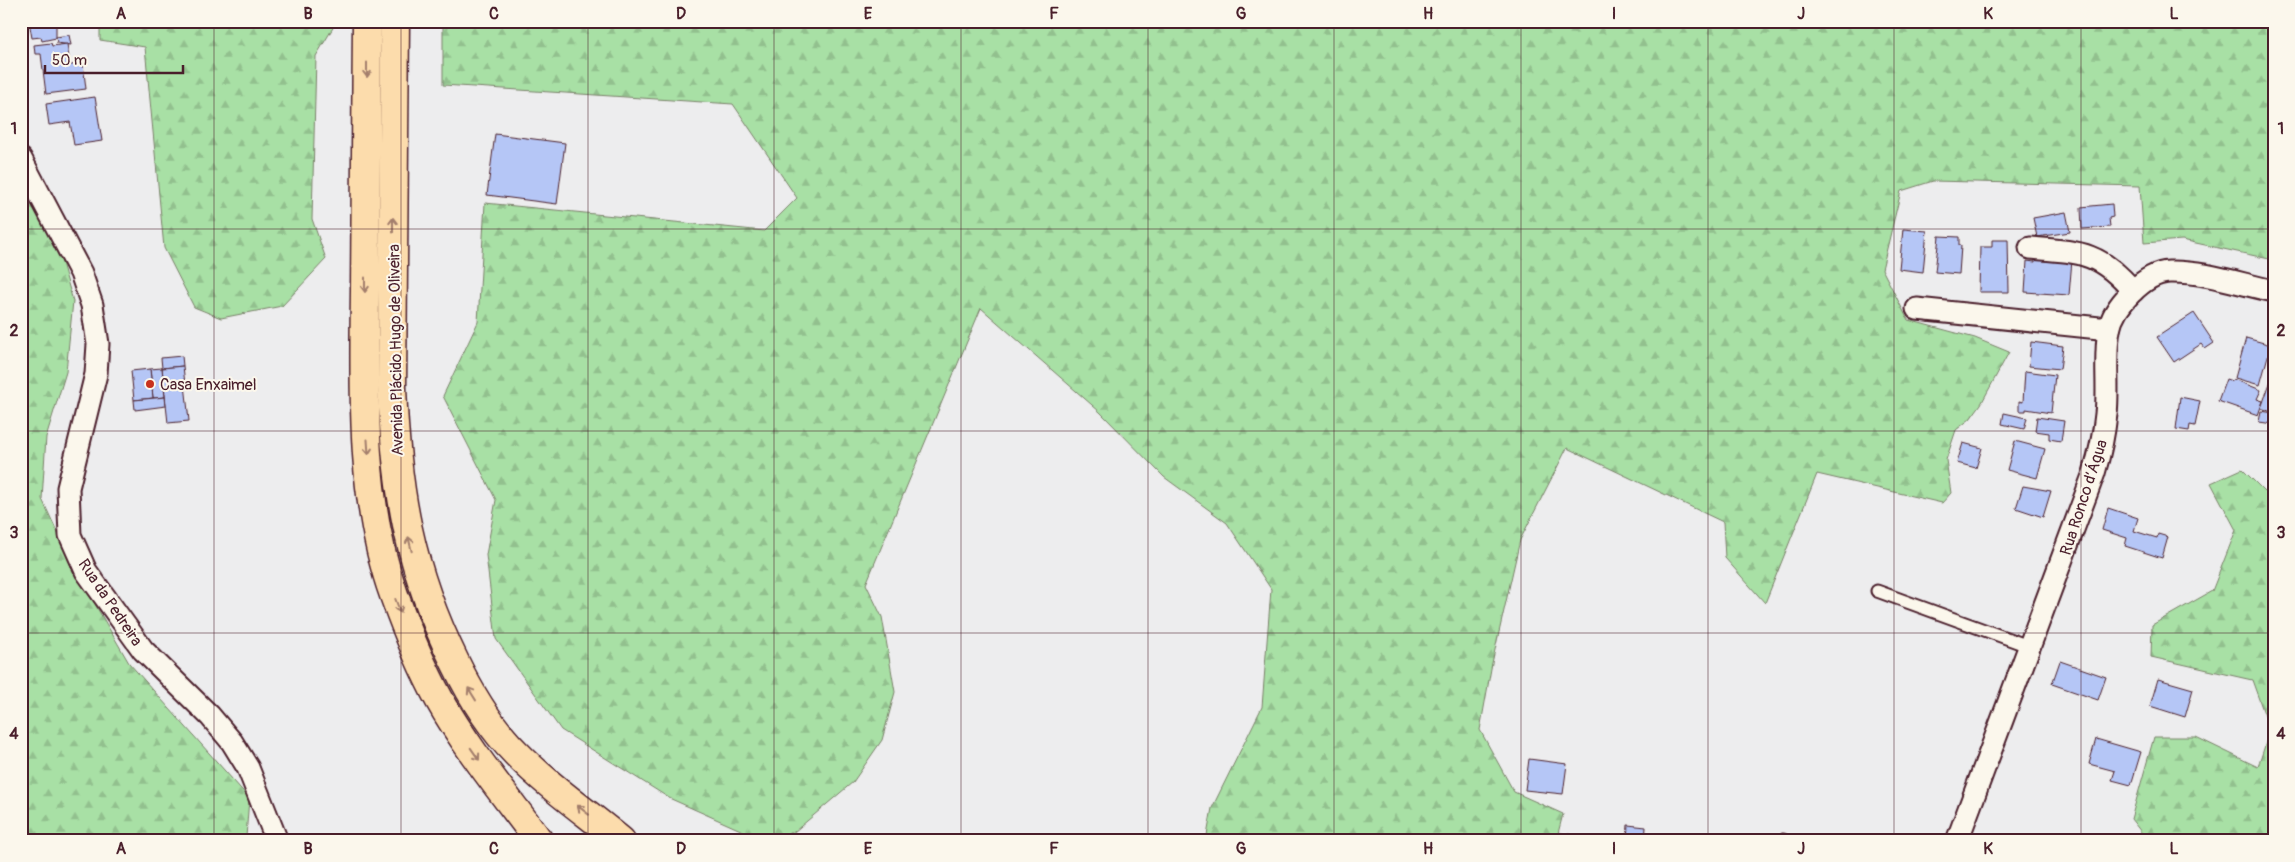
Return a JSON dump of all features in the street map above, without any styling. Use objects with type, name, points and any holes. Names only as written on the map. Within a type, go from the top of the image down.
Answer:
[{"type":"main road","name":"Avenida Plácido Hugo de Oliveira","points":[[367,21],[365,417],[374,512],[382,551],[396,601],[415,650],[439,698],[475,753],[539,841]]},
{"type":"main road","name":"Avenida Plácido Hugo de Oliveira","points":[[395,21],[392,396],[399,491],[411,548],[424,590],[443,637],[467,685],[488,720],[515,753],[547,782],[621,841]]},
{"type":"street","name":"Rua da Pedreira","points":[[21,159],[81,273],[92,305],[98,344],[96,374],[68,488],[70,535],[86,571],[143,650],[210,716],[232,742],[248,768],[278,841]]},
{"type":"street","points":[[2030,248],[2076,252],[2096,259],[2117,272],[2133,291]]},
{"type":"street","name":"Rua Ronco d’Água","points":[[1957,841],[2031,646],[2102,445],[2106,413],[2109,329],[2120,307],[2133,291],[2150,277],[2167,272],[2189,273],[2274,290]]},
{"type":"street","points":[[1917,309],[2109,329]]},
{"type":"lane","points":[[1877,592],[2031,646]]},
{"type":"green space","points":[[100,21],[337,21],[316,56],[312,219],[326,259],[282,306],[221,318],[194,307],[164,248],[145,47],[100,40]]},
{"type":"green space","points":[[443,21],[2274,21],[2274,260],[2182,240],[2144,243],[2140,186],[1933,181],[1901,191],[1882,269],[1908,320],[1975,338],[2009,352],[1981,404],[1970,419],[1956,430],[1946,460],[1951,493],[1942,503],[1817,474],[1765,603],[1725,558],[1723,522],[1567,448],[1520,540],[1492,663],[1480,730],[1514,792],[1563,814],[1556,841],[1206,841],[1212,808],[1262,707],[1271,589],[1227,523],[1164,477],[1100,412],[981,308],[866,584],[882,617],[895,692],[882,740],[853,782],[794,832],[763,840],[669,798],[561,730],[496,639],[486,555],[496,500],[443,396],[478,322],[485,203],[764,231],[797,198],[733,104],[443,85]]},
{"type":"green space","points":[[21,188],[56,242],[73,301],[66,372],[46,437],[42,499],[74,568],[129,663],[249,798],[246,837],[240,841],[21,841]]},
{"type":"green space","points":[[2242,469],[2274,501],[2274,841],[2148,841],[2131,819],[2154,737],[2196,737],[2258,767],[2270,730],[2252,680],[2151,657],[2152,625],[2212,591],[2236,530],[2211,483]]},
{"type":"building","points":[[29,21],[56,21],[56,38],[42,41],[41,37],[32,38]]},
{"type":"building","points":[[69,35],[71,45],[57,43],[56,37]]},
{"type":"building","points":[[51,43],[52,46],[67,44],[70,65],[83,64],[86,89],[46,94],[41,54],[35,54],[34,45]]},
{"type":"building","points":[[95,97],[102,141],[74,145],[70,122],[49,125],[46,104]]},
{"type":"building","points":[[495,134],[565,143],[557,204],[487,195]]},
{"type":"building","points":[[2112,204],[2113,217],[2109,218],[2110,227],[2082,229],[2081,207]]},
{"type":"building","points":[[2066,212],[2070,232],[2037,237],[2033,218]]},
{"type":"building","points":[[1903,229],[1927,231],[1923,272],[1899,269]]},
{"type":"building","points":[[1939,236],[1959,237],[1959,245],[1961,246],[1959,274],[1935,272]]},
{"type":"building","points":[[1992,240],[2008,240],[2009,292],[1979,292],[1980,247],[1992,247]]},
{"type":"building","points":[[2035,258],[2072,260],[2069,295],[2025,292],[2027,261],[2035,262]]},
{"type":"building","points":[[2194,313],[2214,343],[2205,349],[2201,344],[2174,362],[2157,337]]},
{"type":"building","points":[[2246,338],[2271,345],[2260,385],[2235,378]]},
{"type":"building","points":[[2031,342],[2063,346],[2060,369],[2029,366]]},
{"type":"building","points":[[182,356],[183,366],[162,368],[161,358]]},
{"type":"building","points":[[183,366],[189,421],[168,423],[162,368]]},
{"type":"building","points":[[162,368],[165,397],[153,398],[150,369]]},
{"type":"building","points":[[150,369],[153,398],[134,400],[131,371]]},
{"type":"building","points":[[2025,371],[2055,375],[2051,413],[2026,409],[2026,411],[2019,411],[2019,401],[2023,402]]},
{"type":"building","points":[[2274,372],[2274,413],[2261,408]]},
{"type":"building","points":[[2226,379],[2232,381],[2233,379],[2261,390],[2257,399],[2263,401],[2258,415],[2218,401]]},
{"type":"building","points":[[165,397],[166,406],[135,410],[134,400]]},
{"type":"building","points":[[2180,397],[2200,401],[2195,426],[2190,425],[2189,431],[2176,429]]},
{"type":"building","points":[[2261,411],[2274,413],[2274,424],[2259,422]]},
{"type":"building","points":[[2004,413],[2027,418],[2024,429],[2002,424]]},
{"type":"building","points":[[2037,417],[2064,421],[2061,441],[2049,439],[2049,433],[2035,431]]},
{"type":"building","points":[[2015,441],[2045,449],[2037,478],[2007,470]]},
{"type":"building","points":[[1963,443],[1982,448],[1976,468],[1957,463]]},
{"type":"building","points":[[2023,486],[2051,491],[2043,517],[2016,508]]},
{"type":"building","points":[[2108,508],[2138,518],[2134,531],[2157,538],[2158,534],[2168,537],[2162,558],[2125,546],[2127,538],[2102,530]]},
{"type":"building","points":[[2060,661],[2106,677],[2098,700],[2052,684]]},
{"type":"building","points":[[2158,679],[2193,689],[2185,717],[2150,706]]},
{"type":"building","points":[[2096,739],[2141,752],[2131,785],[2112,780],[2115,771],[2089,764]]},
{"type":"building","points":[[1529,759],[1567,764],[1563,794],[1525,790]]},
{"type":"building","points":[[1628,825],[1646,827],[1645,841],[1627,841]]},
{"type":"building","points":[[1560,833],[1581,836],[1581,841],[1559,841]]},
{"type":"place","name":"Casa Enxaimel","points":[[150,384]]}]
